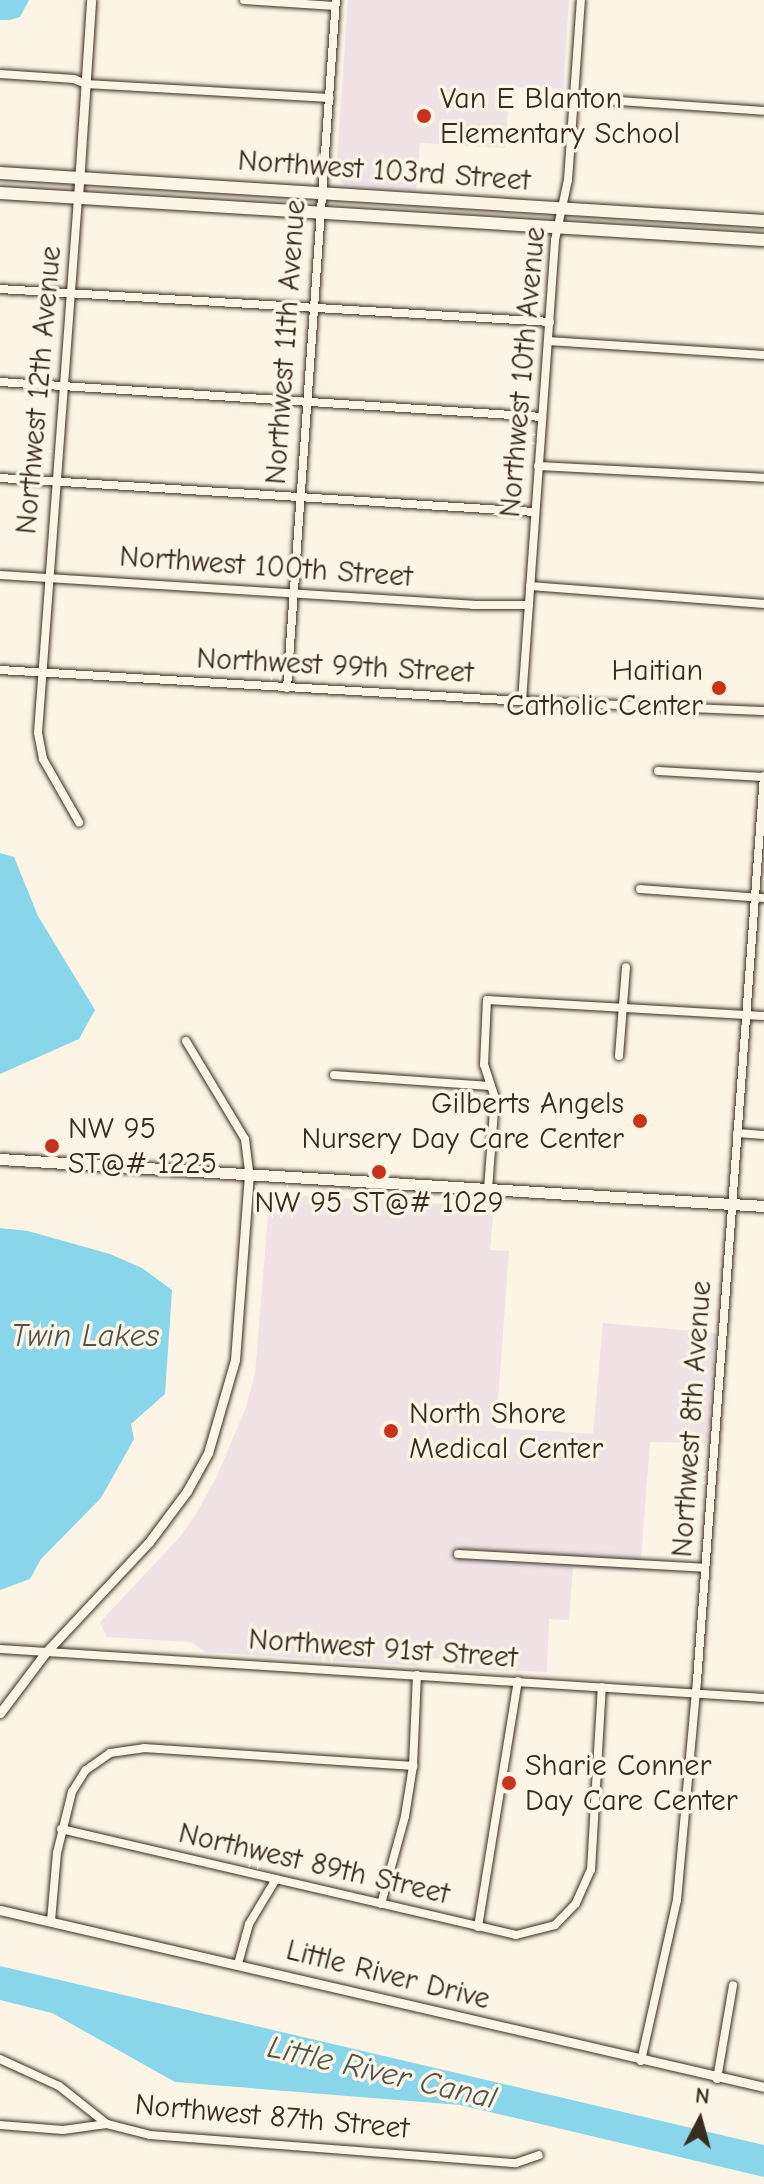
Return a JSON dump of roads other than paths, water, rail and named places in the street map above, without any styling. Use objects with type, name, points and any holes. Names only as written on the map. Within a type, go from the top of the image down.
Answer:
[{"type":"main road","name":"Northwest 103rd Street","points":[[0,173],[764,221]]},
{"type":"main road","name":"Northwest 103rd Street","points":[[0,193],[764,240]]},
{"type":"main road","points":[[0,1159],[764,1206]]},
{"type":"street","name":"Northwest 12th Avenue","points":[[79,822],[40,751],[48,578],[72,294],[91,0]]},
{"type":"street","points":[[244,0],[336,3]]},
{"type":"street","name":"Northwest 10th Avenue","points":[[522,701],[557,227],[568,180],[581,0]]},
{"type":"street","name":"Northwest 11th Avenue","points":[[287,688],[305,401],[336,3]]},
{"type":"street","points":[[0,74],[74,79],[86,84],[330,98]]},
{"type":"street","points":[[575,98],[764,111]]},
{"type":"street","points":[[0,289],[550,322]]},
{"type":"street","points":[[548,341],[764,355]]},
{"type":"street","points":[[0,382],[542,417]]},
{"type":"street","points":[[538,466],[764,478]]},
{"type":"street","points":[[0,478],[535,512]]},
{"type":"street","name":"Northwest 100th Street","points":[[0,575],[292,591],[473,605],[529,605]]},
{"type":"street","points":[[530,586],[764,604]]},
{"type":"street","name":"Northwest 99th Street","points":[[0,670],[522,701],[764,711]]},
{"type":"street","points":[[658,771],[764,777]]},
{"type":"street","name":"Northwest 8th Avenue","points":[[641,2061],[677,1900],[696,1693],[746,1015],[759,898],[764,777]]},
{"type":"street","points":[[640,889],[759,898]]},
{"type":"street","points":[[619,1056],[626,967]]},
{"type":"street","points":[[488,1189],[495,1098],[484,1065],[487,1000],[764,1016]]},
{"type":"street","points":[[0,1713],[46,1652],[149,1542],[187,1491],[208,1453],[225,1405],[235,1360],[249,1173],[245,1139],[186,1041]]},
{"type":"street","points":[[334,1075],[490,1086]]},
{"type":"street","points":[[737,1133],[764,1135]]},
{"type":"street","points":[[458,1554],[705,1568]]},
{"type":"street","name":"Northwest 91st Street","points":[[0,1649],[764,1698]]},
{"type":"street","points":[[381,1904],[405,1816],[413,1766],[417,1675]]},
{"type":"street","points":[[478,1927],[518,1681]]},
{"type":"street","name":"Northwest 89th Street","points":[[61,1829],[516,1935],[555,1925],[576,1903],[591,1870],[602,1687]]},
{"type":"street","points":[[51,1921],[61,1829],[72,1792],[86,1770],[110,1753],[144,1748],[413,1766]]},
{"type":"street","points":[[238,1964],[249,1924],[276,1879]]},
{"type":"street","name":"Little River Drive","points":[[0,1910],[717,2079],[764,2087]]},
{"type":"street","points":[[717,2079],[733,1985]]},
{"type":"street","points":[[0,2059],[59,2086],[107,2124]]},
{"type":"street","name":"Northwest 87th Street","points":[[0,2125],[63,2130],[107,2124],[150,2135],[516,2163],[539,2155]]},
{"type":"water","points":[[0,0],[29,0],[20,17],[0,20]]},
{"type":"water","points":[[0,853],[14,857],[38,916],[95,1010],[79,1039],[0,1074]]},
{"type":"water","name":"Twin Lakes","points":[[0,1228],[28,1231],[110,1254],[142,1268],[172,1290],[165,1394],[131,1424],[134,1439],[101,1498],[41,1559],[30,1579],[0,1590]]},
{"type":"water","name":"Little River Canal","points":[[0,1966],[764,2145],[764,2177],[460,2105],[175,2082],[52,2013],[0,2000]]},
{"type":"place","name":"Van E Blanton Elementary School","points":[[424,116]]},
{"type":"place","name":"Haitian Catholic Center","points":[[719,688]]},
{"type":"place","name":"Gilberts Angels Nursery Day Care Center","points":[[640,1121]]},
{"type":"place","name":"NW 95 ST@# 1225","points":[[52,1146]]},
{"type":"place","name":"NW 95 ST@# 1029","points":[[379,1172]]},
{"type":"place","name":"North Shore Medical Center","points":[[391,1431]]},
{"type":"place","name":"Sharie Conner Day Care Center","points":[[509,1783]]}]
